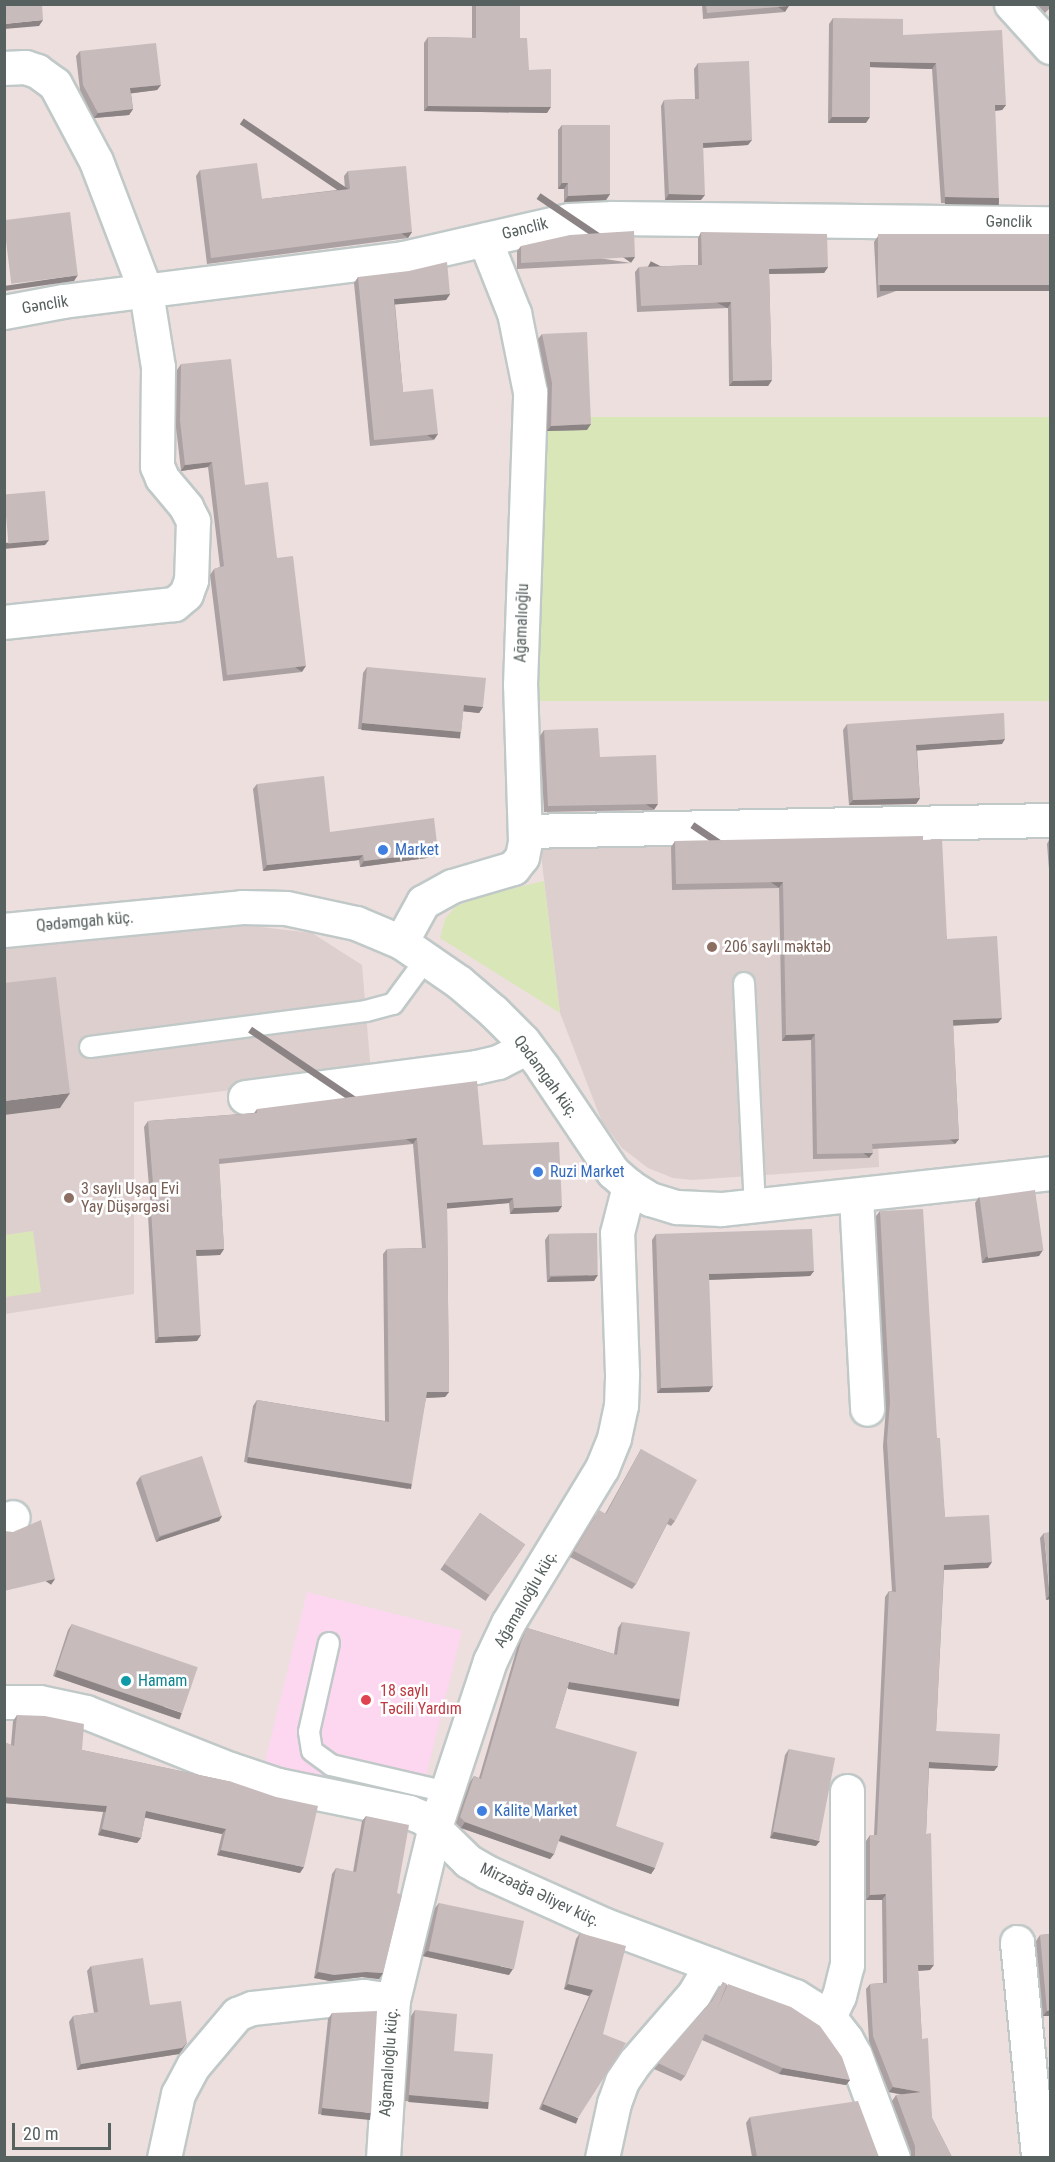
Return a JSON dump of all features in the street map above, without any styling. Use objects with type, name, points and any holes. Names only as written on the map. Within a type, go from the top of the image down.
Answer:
[{"type":"street","points":[[1011,4],[1050,47]]},
{"type":"street","points":[[4,68],[25,68],[37,71],[55,84],[96,161],[146,292],[158,367],[157,466],[162,478],[186,507],[193,521],[191,580],[186,594],[174,604],[4,622]]},
{"type":"street","name":"Gənclik","points":[[4,312],[403,258],[485,240],[545,223],[613,218],[1050,223]]},
{"type":"street","name":"Ağamalıoğlu","points":[[414,951],[423,902],[435,893],[513,868],[522,857],[525,831],[520,685],[530,392],[514,313],[485,240]]},
{"type":"street","points":[[525,831],[1050,820]]},
{"type":"street","name":"Qədəmgah küç.","points":[[4,930],[242,907],[286,908],[356,923],[414,951],[459,982],[493,1011],[527,1047],[560,1092],[601,1157],[629,1186],[650,1199],[677,1207],[721,1209],[755,1206],[1050,1173]]},
{"type":"street","points":[[246,1096],[476,1067],[498,1062],[527,1047]]},
{"type":"street","name":"Ağamalıoğlu küç.","points":[[383,2157],[393,2000],[435,1827],[490,1661],[508,1623],[602,1468],[614,1438],[621,1406],[622,1373],[617,1233],[629,1186]]},
{"type":"street","points":[[856,1196],[867,1409]]},
{"type":"street","name":"Mirzəağa Əliyev küç.","points":[[6,1696],[86,1712],[268,1782],[409,1812],[424,1818],[456,1851],[487,1872],[605,1925],[795,1995],[829,2017],[855,2055],[893,2157]]},
{"type":"street","points":[[829,2017],[839,1996],[847,1965],[848,1791]]},
{"type":"street","points":[[1017,1942],[1038,2157]]},
{"type":"street","points":[[602,2157],[614,2103],[622,2081],[635,2062],[694,1994],[711,1964]]},
{"type":"street","points":[[164,2157],[178,2094],[194,2066],[237,2014],[252,2008],[364,1996],[393,2000]]},
{"type":"lane","points":[[90,1047],[366,1011],[393,1004],[414,951]]},
{"type":"lane","points":[[744,983],[755,1206]]},
{"type":"lane","points":[[329,1643],[309,1732],[312,1751],[331,1765],[447,1792]]},
{"type":"shaded area","name":"206 saylı məktəb","points":[[867,833],[879,1167],[692,1180],[673,1178],[648,1168],[622,1148],[602,1122],[560,1013],[539,838]]},
{"type":"shaded area","name":"3 saylı Uşaq Evi Yay Düşərgəsi","points":[[234,924],[312,933],[362,965],[371,1073],[134,1102],[134,1294],[5,1314],[5,948]]},
{"type":"shaded area","name":"18 saylı Təcili Yardım","points":[[307,1592],[462,1631],[419,1804],[264,1766]]},
{"type":"green space","points":[[539,417],[1050,417],[1050,701],[539,701]]},
{"type":"green space","points":[[544,881],[560,1013],[440,938],[445,919],[455,907],[475,898]]},
{"type":"green space","points":[[33,1231],[41,1292],[5,1297],[5,1235]]},
{"type":"building","points":[[4,4],[42,4],[43,20],[4,24]]},
{"type":"building","points":[[476,4],[520,4],[520,38],[527,38],[529,70],[551,69],[551,107],[428,106],[428,37],[476,38]]},
{"type":"building","points":[[706,4],[789,4],[789,6],[707,13]]},
{"type":"building","points":[[833,18],[903,19],[903,35],[1002,30],[1006,105],[995,105],[999,198],[945,197],[936,63],[870,62],[870,117],[832,117]]},
{"type":"building","points":[[156,43],[161,85],[130,88],[133,109],[98,113],[83,85],[80,51]]},
{"type":"building","points":[[749,61],[752,140],[703,143],[705,195],[669,194],[664,100],[699,99],[698,63]]},
{"type":"building","points":[[562,125],[610,125],[610,194],[568,196],[568,183],[562,183]]},
{"type":"building","points":[[257,163],[262,199],[350,189],[348,171],[406,166],[412,232],[211,258],[200,170]]},
{"type":"building","points":[[70,212],[78,276],[11,284],[4,220]]},
{"type":"building","points":[[634,231],[635,257],[521,263],[521,246],[570,235]]},
{"type":"building","points":[[701,232],[827,234],[828,267],[769,269],[772,380],[733,381],[731,302],[641,306],[639,267],[702,265]]},
{"type":"building","points":[[878,234],[1050,234],[1050,285],[878,285]]},
{"type":"building","points":[[447,262],[450,294],[394,299],[403,392],[433,389],[438,434],[374,440],[358,277],[409,271]]},
{"type":"building","points":[[587,332],[591,424],[551,426],[552,383],[542,334]]},
{"type":"building","points":[[231,359],[245,485],[268,482],[277,558],[293,556],[306,666],[227,675],[214,569],[224,566],[212,462],[185,465],[180,421],[181,364]]},
{"type":"building","points":[[45,491],[49,540],[8,543],[4,495]]},
{"type":"building","points":[[367,667],[486,678],[483,707],[464,705],[461,732],[362,723]]},
{"type":"building","points":[[1004,713],[1005,739],[916,745],[920,798],[853,800],[847,724]]},
{"type":"building","points":[[598,728],[600,757],[656,755],[658,804],[548,806],[544,730]]},
{"type":"building","points":[[324,776],[330,832],[434,818],[438,852],[364,861],[363,855],[267,865],[257,784]]},
{"type":"building","points":[[923,836],[923,840],[942,839],[947,939],[997,936],[1002,1018],[953,1020],[959,1139],[872,1144],[873,1153],[817,1154],[815,1034],[786,1035],[783,882],[676,884],[675,841]]},
{"type":"building","points":[[56,977],[70,1093],[4,1101],[4,983]]},
{"type":"building","points":[[477,1081],[483,1145],[559,1142],[562,1206],[514,1208],[513,1198],[447,1203],[449,1392],[427,1392],[412,1484],[248,1457],[257,1400],[389,1422],[387,1249],[426,1248],[417,1138],[219,1159],[224,1249],[196,1250],[201,1335],[159,1337],[151,1210],[155,1209],[148,1121],[257,1113],[257,1109]]},
{"type":"building","points":[[1035,1190],[1043,1250],[988,1258],[980,1198]]},
{"type":"building","points":[[923,1209],[937,1438],[940,1438],[945,1517],[989,1515],[992,1562],[944,1565],[936,1731],[1000,1734],[998,1766],[929,1762],[926,1834],[931,1833],[934,1965],[918,1965],[922,2039],[928,2038],[932,2118],[952,2157],[915,2157],[915,2146],[896,2095],[921,2092],[893,2087],[873,2036],[870,1984],[887,1983],[886,1894],[870,1895],[870,1835],[877,1835],[889,1591],[896,1592],[887,1441],[890,1402],[880,1211]]},
{"type":"building","points":[[812,1229],[814,1271],[709,1274],[713,1386],[661,1388],[656,1234]]},
{"type":"building","points":[[597,1233],[598,1275],[550,1276],[549,1234]]},
{"type":"building","points":[[641,1449],[697,1480],[675,1521],[670,1518],[636,1584],[574,1551],[599,1510],[606,1514]]},
{"type":"building","points":[[202,1456],[221,1516],[160,1536],[140,1476]]},
{"type":"building","points":[[480,1513],[525,1545],[489,1595],[444,1564]]},
{"type":"building","points":[[41,1520],[55,1579],[4,1591],[4,1531],[13,1532]]},
{"type":"building","points":[[1050,1532],[1050,1594],[1044,1533]]},
{"type":"building","points":[[622,1622],[690,1632],[680,1699],[569,1682],[555,1728],[637,1752],[616,1826],[664,1843],[655,1868],[561,1835],[554,1854],[465,1822],[460,1817],[474,1776],[481,1779],[527,1628],[617,1655]]},
{"type":"building","points":[[72,1624],[198,1667],[182,1713],[56,1669]]},
{"type":"building","points":[[17,1715],[45,1716],[84,1724],[82,1750],[232,1782],[276,1797],[318,1806],[304,1867],[221,1850],[226,1829],[146,1811],[141,1838],[102,1829],[107,1806],[4,1797],[4,1742],[14,1746]]},
{"type":"building","points":[[789,1749],[835,1758],[819,1840],[773,1831]]},
{"type":"building","points":[[366,1816],[409,1825],[397,1893],[402,1895],[383,1973],[334,1975],[318,1972],[336,1868],[356,1872]]},
{"type":"building","points":[[439,1903],[524,1921],[514,1969],[429,1951]]},
{"type":"building","points":[[580,1933],[626,1946],[603,2034],[626,2043],[578,2118],[543,2104],[593,1990],[568,1984]]},
{"type":"building","points":[[1050,1934],[1050,2010],[1047,2011],[1040,1935]]},
{"type":"building","points":[[143,1958],[150,2005],[181,2001],[187,2043],[182,2048],[81,2064],[73,2016],[98,2012],[91,1966]]},
{"type":"building","points":[[723,1982],[727,1984],[717,2009],[728,1984],[791,2007],[820,2026],[842,2057],[850,2080],[783,2068],[705,2034],[685,2076],[658,2063],[712,2001]]},
{"type":"building","points":[[415,2010],[457,2014],[454,2051],[493,2054],[489,2102],[409,2095]]},
{"type":"building","points":[[377,2011],[371,2113],[322,2108],[332,2013]]},
{"type":"building","points":[[858,2101],[879,2157],[757,2157],[750,2117]]},
{"type":"place","name":"Market","points":[[383,850]]},
{"type":"place","name":"206 saylı məktəb","points":[[712,947]]},
{"type":"place","name":"Ruzi Market","points":[[538,1172]]},
{"type":"place","name":"3 saylı Uşaq Evi Yay Düşərgəsi","points":[[69,1198]]},
{"type":"place","name":"Hamam","points":[[126,1681]]},
{"type":"place","name":"18 saylı Təcili Yardım","points":[[366,1700]]},
{"type":"place","name":"Kalite Market","points":[[482,1811]]}]
